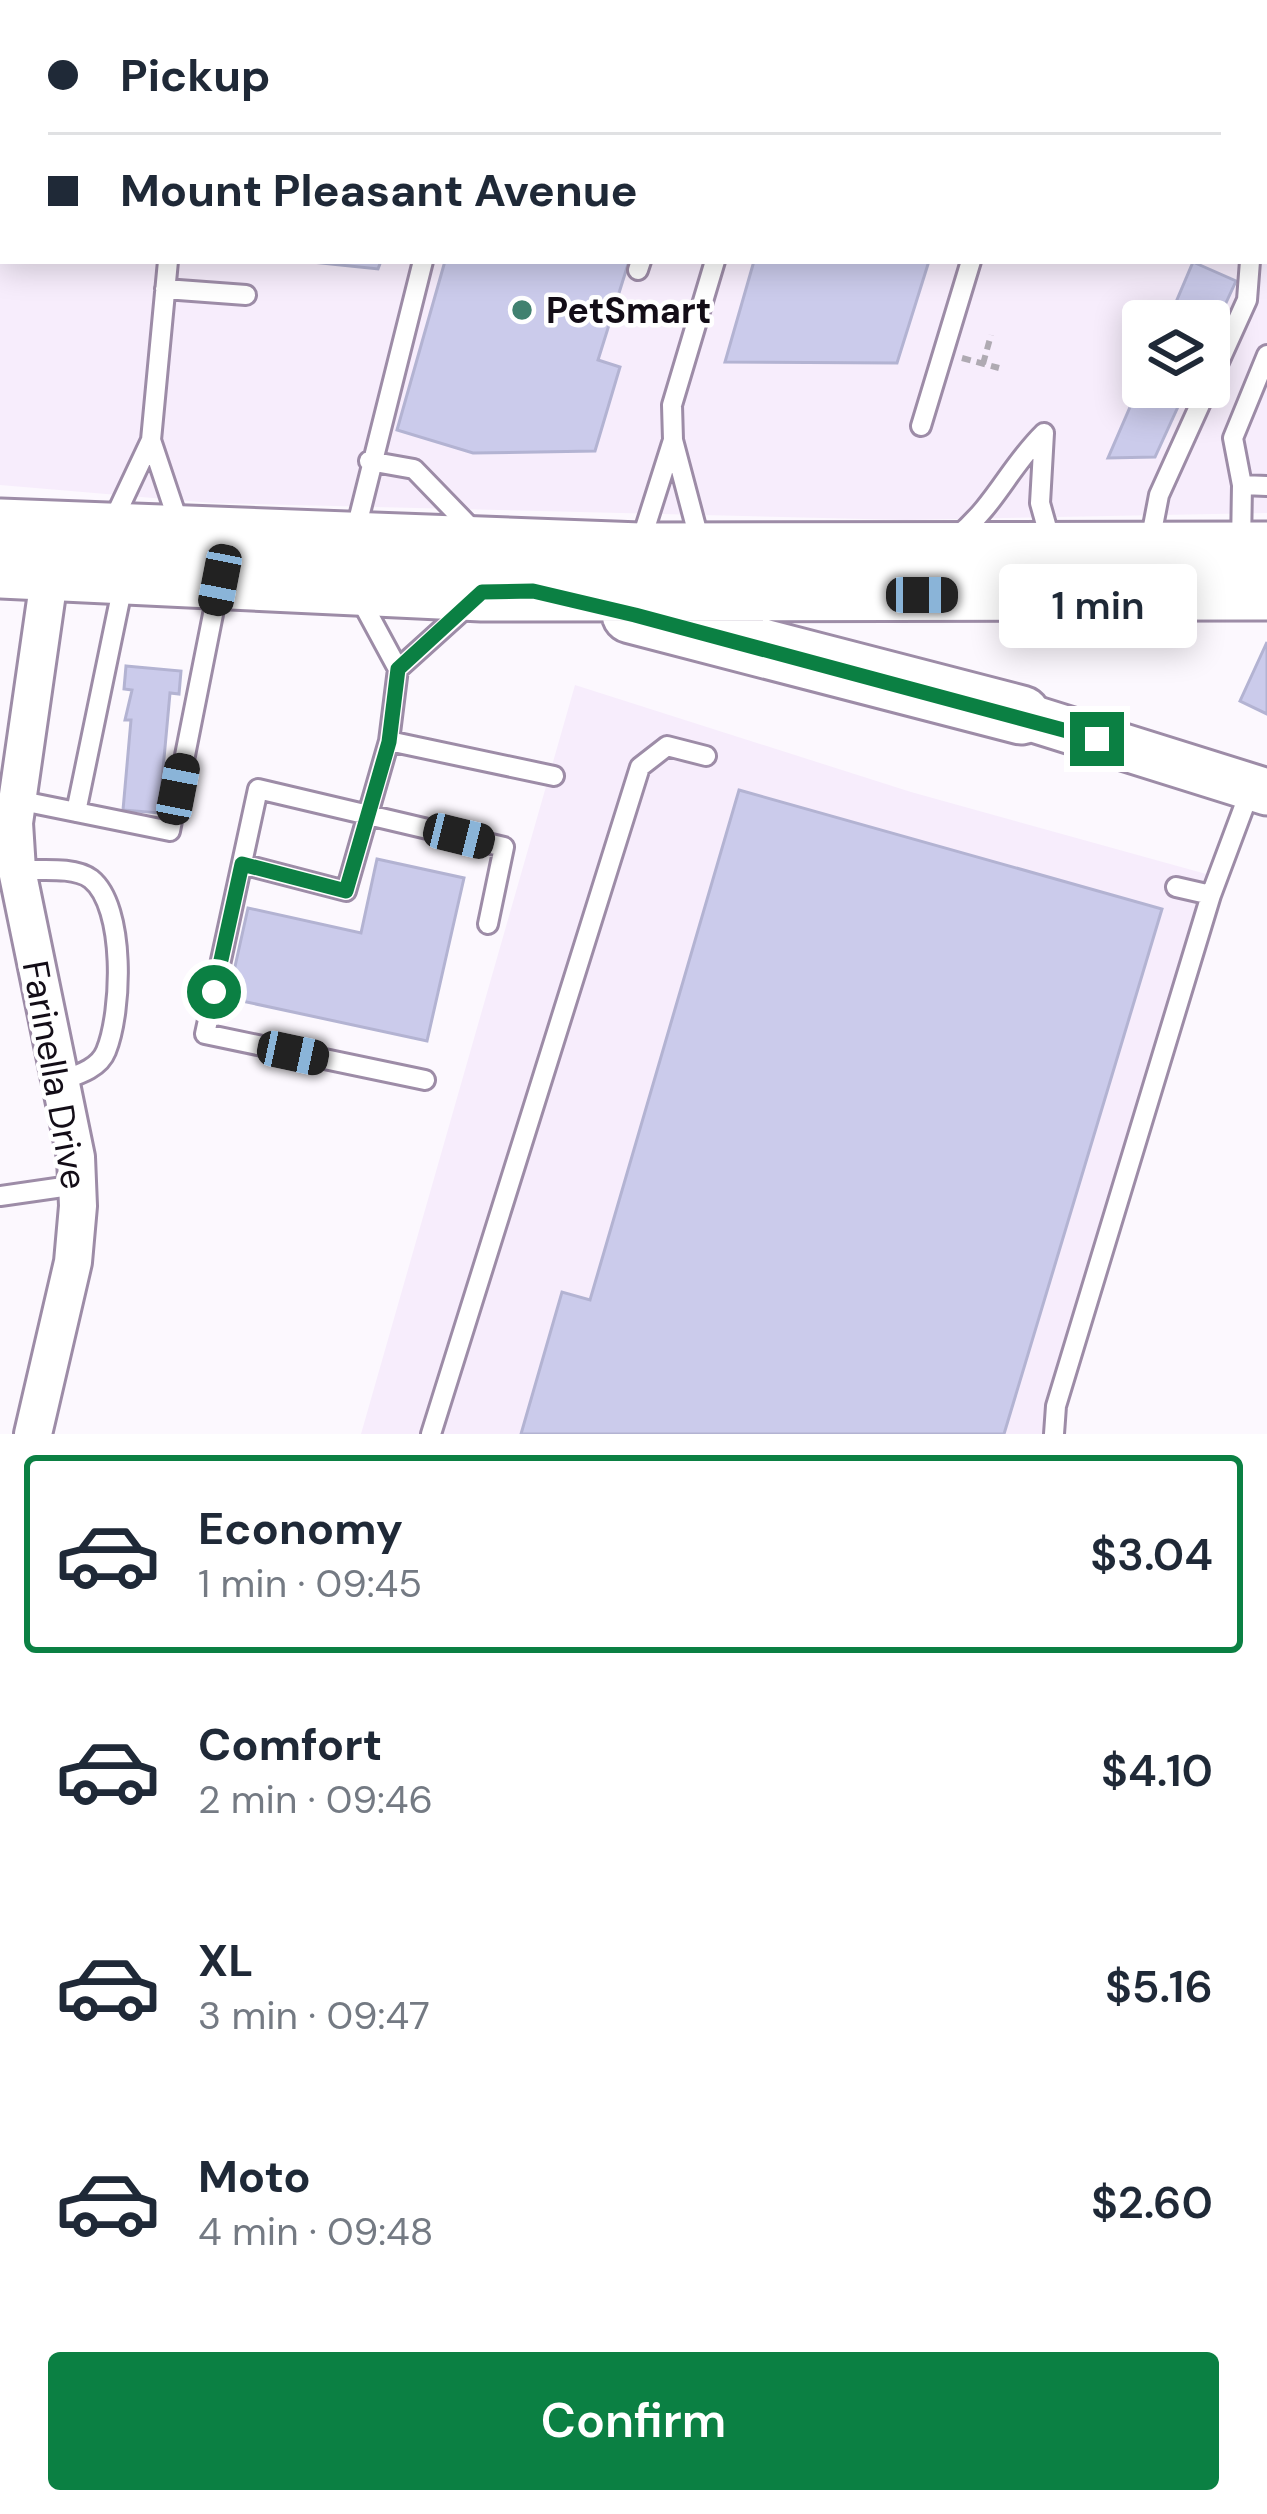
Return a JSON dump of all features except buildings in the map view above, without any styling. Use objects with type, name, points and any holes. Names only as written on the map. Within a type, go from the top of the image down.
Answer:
[{"type":"main road","points":[[0,528],[116,555],[353,564],[834,595],[1258,564]]},
{"type":"main road","points":[[502,577],[637,552],[1054,551],[1148,553],[1258,564]]},
{"type":"main road","points":[[25,571],[116,555]]},
{"type":"main road","points":[[502,577],[1021,715]]},
{"type":"street","name":"Farinella Drive","points":[[25,571],[17,870],[61,1081],[77,1185],[73,1262],[33,1434]]},
{"type":"street","points":[[1021,715],[1259,790]]},
{"type":"lane","points":[[76,812],[116,555],[152,440],[168,264]]},
{"type":"lane","points":[[242,864],[346,891],[389,742],[398,669],[353,564],[369,461],[422,264]]},
{"type":"lane","points":[[703,553],[674,440],[672,405],[714,264]]},
{"type":"lane","points":[[921,426],[970,264]]},
{"type":"lane","points":[[1230,337],[1247,300],[1250,264]]},
{"type":"lane","points":[[165,290],[246,295]]},
{"type":"lane","points":[[1258,564],[1233,437],[1267,355]]},
{"type":"lane","points":[[1148,553],[1159,495],[1198,408]]},
{"type":"lane","points":[[939,551],[986,512],[1023,454],[1044,433],[1040,503],[1054,551]]},
{"type":"lane","points":[[17,800],[170,831],[202,558],[152,440]]},
{"type":"lane","points":[[637,552],[674,440]]},
{"type":"lane","points":[[369,461],[414,470],[502,577],[398,669]]},
{"type":"lane","points":[[1242,485],[1267,485]]},
{"type":"lane","points":[[389,742],[554,776]]},
{"type":"lane","points":[[431,1434],[640,767],[668,746],[706,756]]},
{"type":"lane","points":[[425,1080],[205,1034],[258,788],[504,847],[488,924]]},
{"type":"lane","points":[[1054,1434],[1056,1406],[1211,895],[1259,790]]},
{"type":"lane","points":[[17,870],[81,873],[96,882],[108,903],[120,965],[106,1052],[95,1066],[61,1081]]},
{"type":"lane","points":[[1176,887],[1211,895]]},
{"type":"lane","points":[[0,1196],[77,1185]]},
{"type":"path","points":[[983,364],[991,335]]},
{"type":"path","points":[[958,357],[999,368]]},
{"type":"shaded area","points":[[0,264],[1267,264],[1267,513],[905,520],[212,503],[0,485]]},
{"type":"shaded area","points":[[575,685],[911,792],[1217,877],[1053,1434],[361,1434]]},
{"type":"place","name":"PetSmart","points":[[522,310]]},
{"type":"route","points":[[214,992],[242,864],[346,891],[389,742],[398,669],[482,592],[533,591],[635,615],[1097,739]]}]
